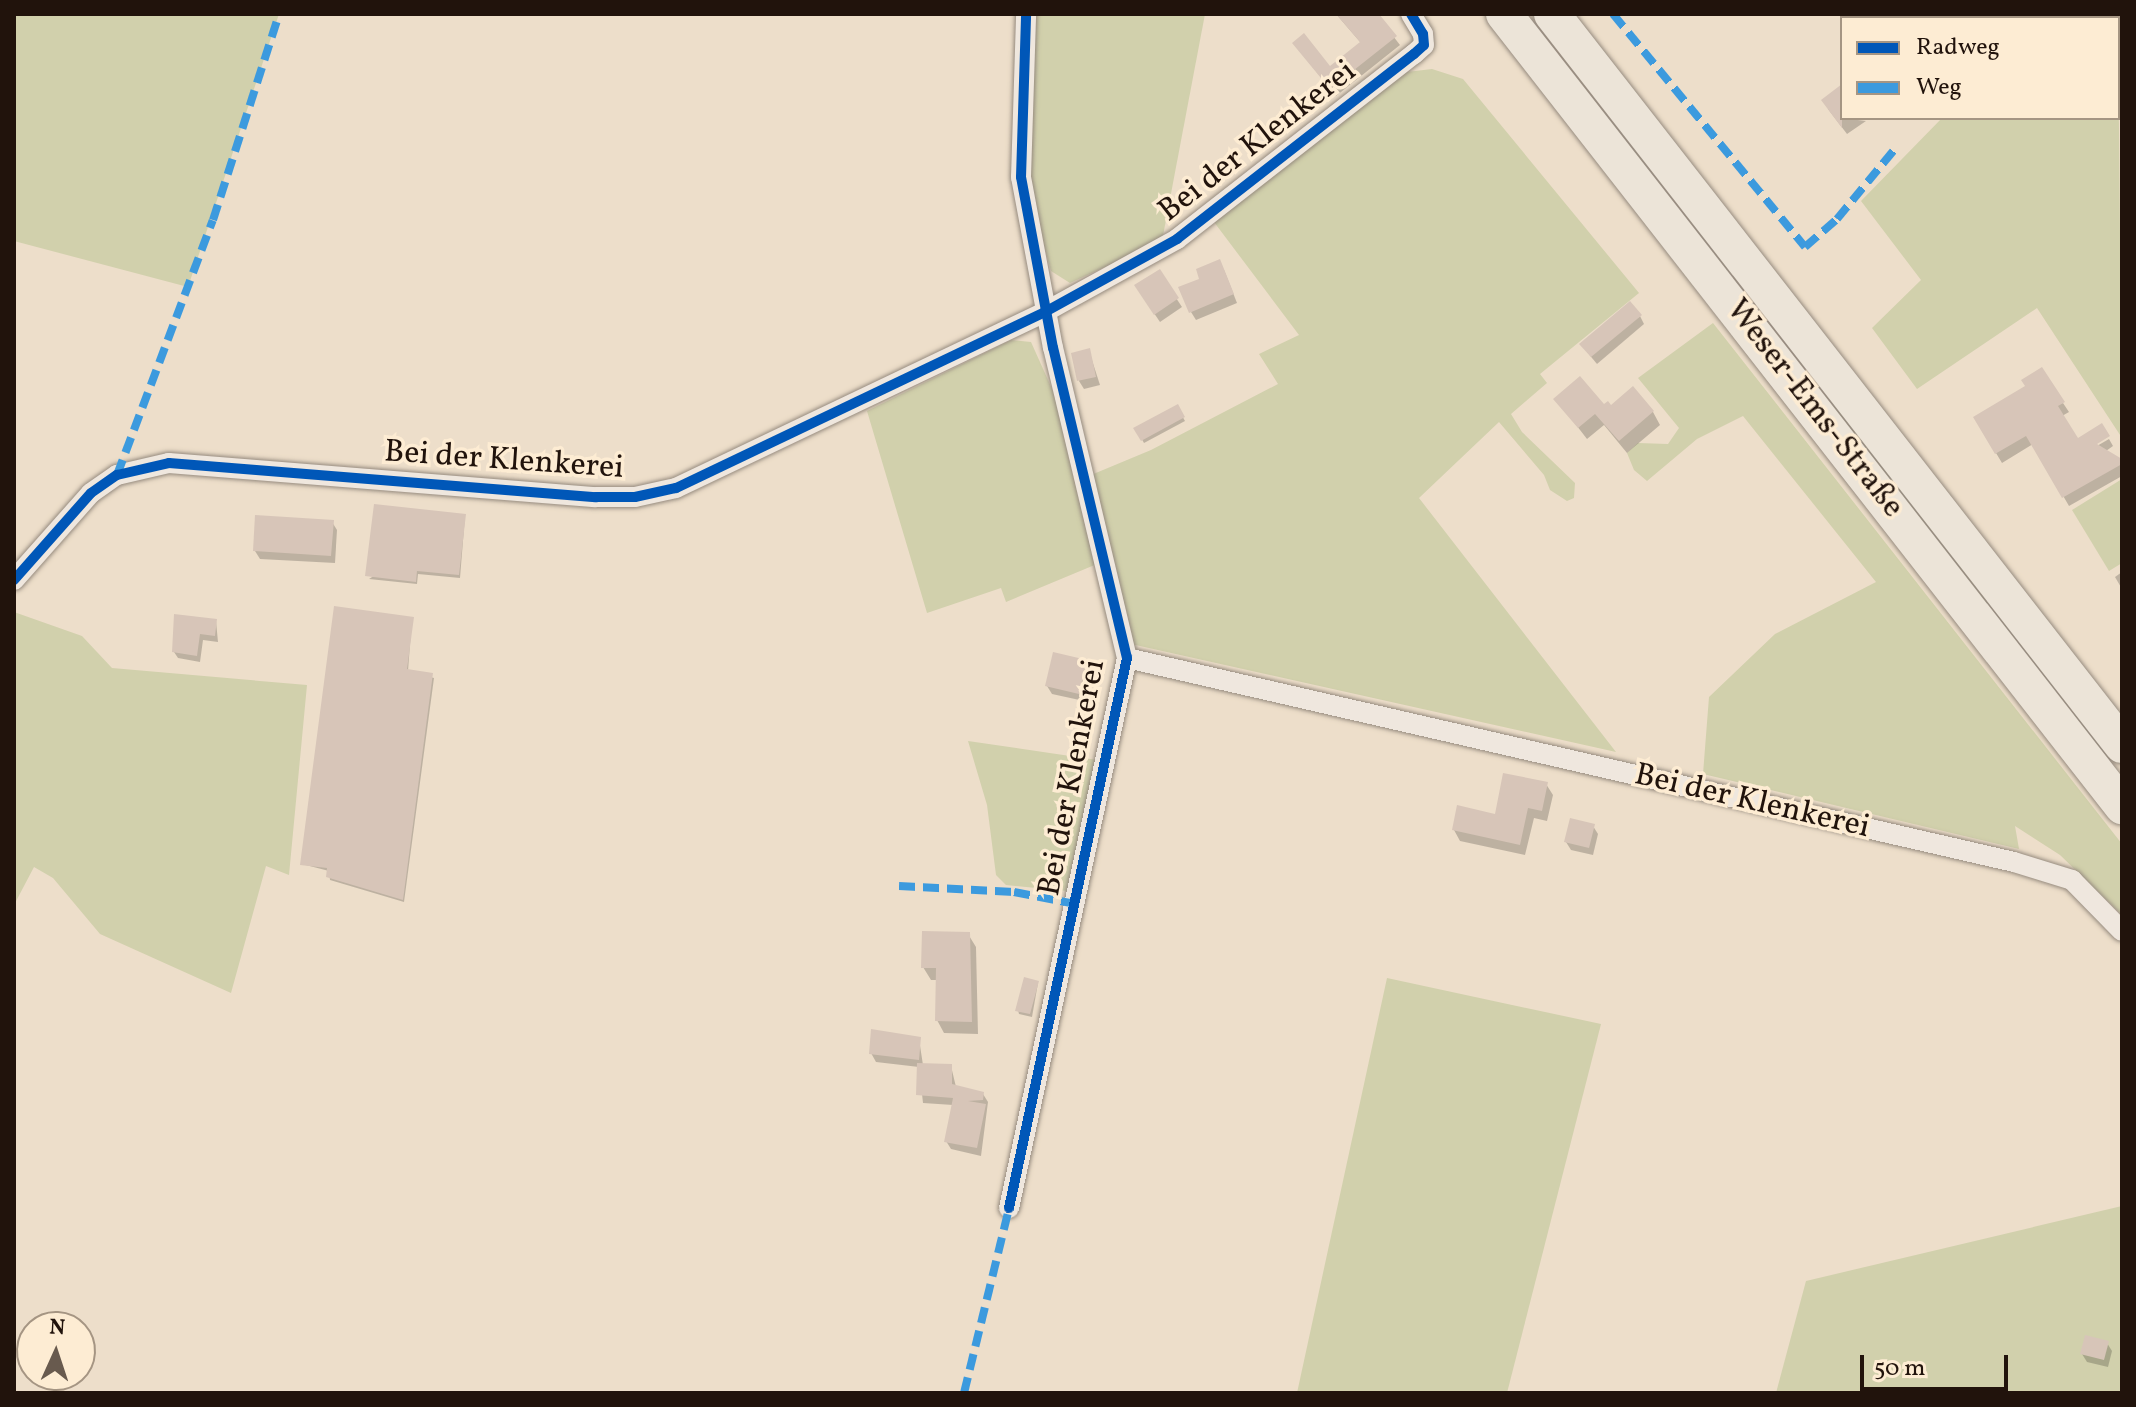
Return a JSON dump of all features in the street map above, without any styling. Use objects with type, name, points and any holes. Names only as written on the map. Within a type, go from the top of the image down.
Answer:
[{"type":"highway","name":"Weser-Ems-Straße","points":[[1504,14],[2122,806]]},
{"type":"highway","name":"Weser-Ems-Straße","points":[[1552,14],[2122,745]]},
{"type":"street","name":"Bei der Klenkerei","points":[[1009,1208],[1127,658],[1045,312],[1021,177],[1026,14]]},
{"type":"street","name":"Bei der Klenkerei","points":[[14,580],[95,490],[117,475],[169,463],[596,497],[635,497],[676,488],[1045,312],[1177,239],[1424,45],[1423,34],[1411,14]]},
{"type":"street","name":"Bei der Klenkerei","points":[[1127,658],[2014,862],[2072,880],[2122,931]]},
{"type":"green space","points":[[14,14],[279,14],[188,287],[14,241]]},
{"type":"green space","points":[[1035,14],[1205,14],[1162,241],[1070,283],[1051,271],[1029,191]]},
{"type":"green space","points":[[1432,69],[1463,79],[1639,293],[1540,374],[1547,383],[1511,414],[1522,432],[1575,483],[1574,498],[1567,501],[1550,490],[1544,475],[1499,422],[1419,498],[1616,752],[1131,644],[1091,475],[1151,450],[1278,384],[1259,354],[1299,335],[1214,222],[1407,72]]},
{"type":"green space","points":[[1940,120],[2119,120],[2122,438],[2037,308],[1917,389],[1872,328],[1921,280],[1861,201]]},
{"type":"green space","points":[[1713,323],[2122,844],[2122,915],[2060,855],[2015,826],[2019,849],[1703,774],[1709,697],[1775,634],[1876,582],[1743,416],[1697,439],[1647,481],[1634,470],[1627,453],[1638,443],[1668,444],[1679,428],[1638,378]]},
{"type":"green space","points":[[1011,340],[1031,342],[1057,400],[1097,564],[1006,602],[1001,588],[927,613],[867,411]]},
{"type":"green space","points":[[2122,479],[2122,563],[2109,571],[2072,510]]},
{"type":"green space","points":[[14,612],[82,636],[112,668],[307,685],[289,875],[266,866],[231,993],[100,934],[53,878],[34,867],[14,905]]},
{"type":"green space","points":[[968,741],[1097,760],[1067,891],[1006,885],[996,875],[987,805]]},
{"type":"green space","points":[[1387,978],[1601,1024],[1507,1393],[1297,1393]]},
{"type":"green space","points":[[2122,1206],[2122,1393],[1776,1393],[1806,1281]]},
{"type":"building","points":[[1336,14],[1379,14],[1397,36],[1330,89],[1292,43],[1304,33],[1330,66],[1360,42]]},
{"type":"building","points":[[1840,86],[1842,128],[1821,100]]},
{"type":"building","points":[[1220,259],[1234,294],[1189,313],[1178,287],[1199,279],[1196,269]]},
{"type":"building","points":[[1160,269],[1179,298],[1154,315],[1134,285]]},
{"type":"building","points":[[1630,301],[1642,315],[1591,357],[1579,344]]},
{"type":"building","points":[[1090,348],[1096,377],[1077,381],[1071,353]]},
{"type":"building","points":[[2042,367],[2065,402],[2058,406],[2078,438],[2102,423],[2110,436],[2097,444],[2122,459],[2122,464],[2062,498],[2026,436],[1995,454],[1973,417],[2025,386],[2021,380]]},
{"type":"building","points":[[1580,376],[1604,404],[1608,401],[1611,405],[1633,386],[1654,411],[1619,441],[1595,414],[1578,428],[1553,399]]},
{"type":"building","points":[[1178,404],[1185,417],[1141,441],[1133,428]]},
{"type":"building","points":[[374,504],[466,514],[459,575],[417,571],[416,582],[365,576]]},
{"type":"building","points":[[255,515],[334,520],[331,556],[253,551]]},
{"type":"building","points":[[334,606],[414,617],[407,669],[433,673],[403,900],[326,877],[327,868],[300,865]]},
{"type":"building","points":[[174,614],[217,619],[215,636],[200,634],[197,656],[172,652]]},
{"type":"building","points":[[1053,652],[1087,660],[1079,694],[1045,686]]},
{"type":"building","points":[[1503,773],[1548,782],[1542,811],[1528,808],[1520,845],[1452,830],[1457,805],[1495,814]]},
{"type":"building","points":[[1570,818],[1595,824],[1589,848],[1564,842]]},
{"type":"building","points":[[922,931],[970,932],[972,1022],[935,1021],[936,968],[921,968]]},
{"type":"building","points":[[1024,977],[1039,981],[1030,1014],[1015,1011]]},
{"type":"building","points":[[871,1029],[921,1037],[919,1060],[869,1054]]},
{"type":"building","points":[[917,1063],[952,1064],[952,1084],[984,1092],[983,1100],[968,1101],[986,1104],[977,1148],[944,1142],[953,1098],[916,1095]]},
{"type":"building","points":[[2085,1335],[2109,1341],[2104,1360],[2080,1354]]},
{"type":"marked path","points":[[117,475],[213,220],[279,14]]},
{"type":"marked path","points":[[1613,14],[1805,247],[1837,219],[1894,150]]},
{"type":"marked path","points":[[899,886],[1014,892],[1075,904]]},
{"type":"marked path","points":[[964,1393],[1009,1208]]},
{"type":"cycle path","points":[[1009,1208],[1127,658],[1053,348],[1021,177],[1026,14]]},
{"type":"cycle path","points":[[14,580],[91,493],[117,475],[169,463],[596,497],[635,497],[676,488],[1045,312],[1177,239],[1424,45],[1423,34],[1411,14]]}]
